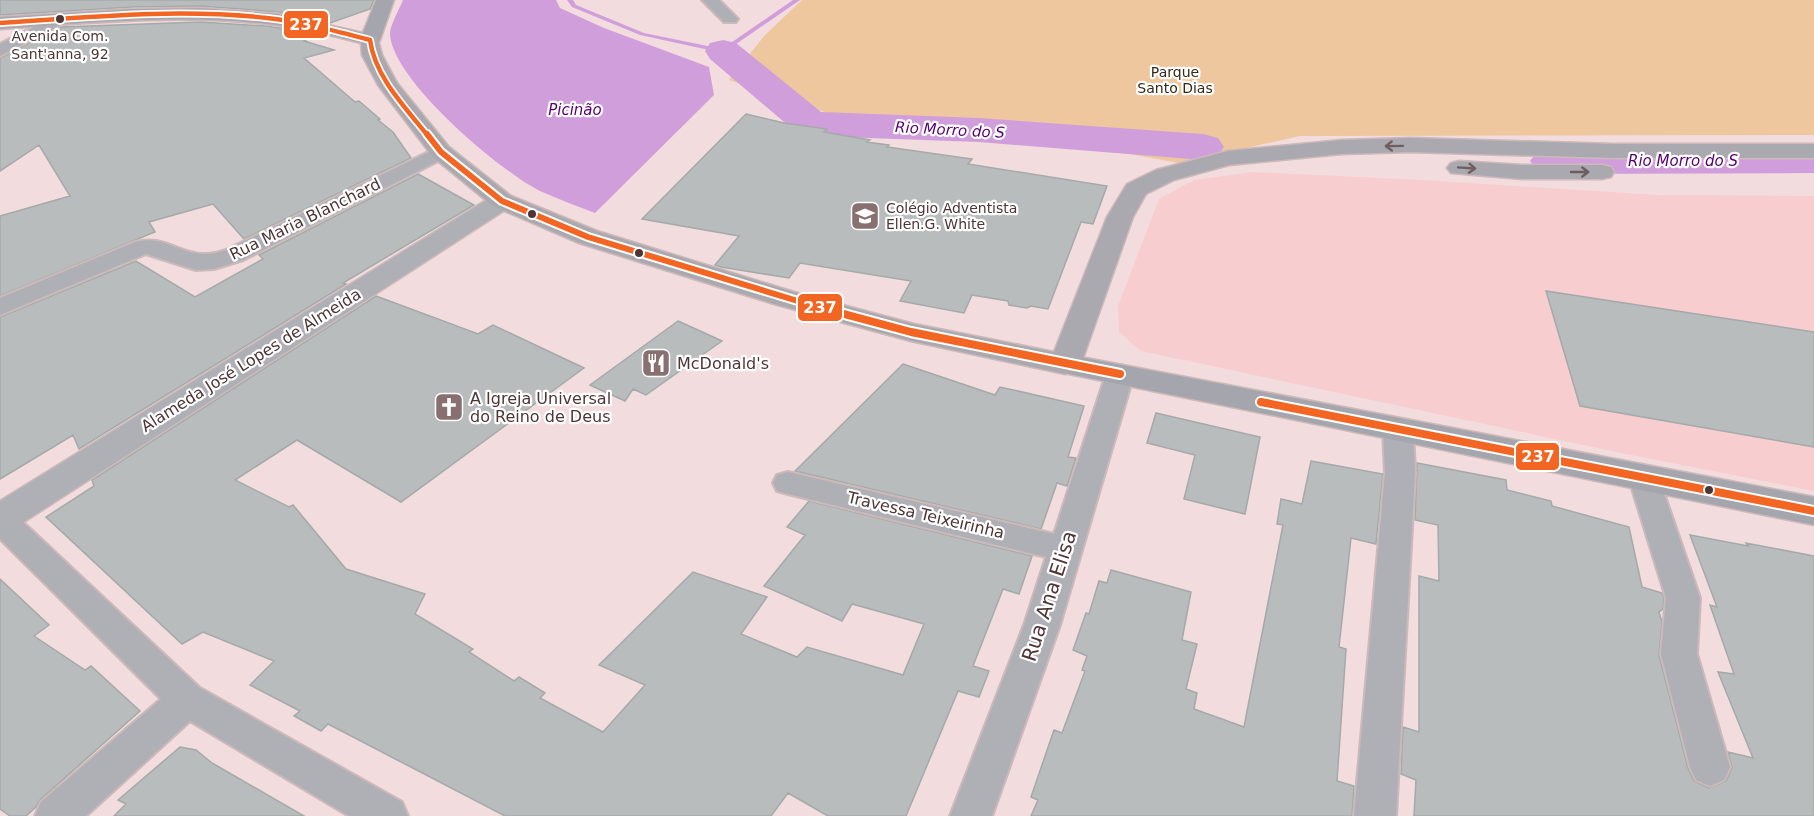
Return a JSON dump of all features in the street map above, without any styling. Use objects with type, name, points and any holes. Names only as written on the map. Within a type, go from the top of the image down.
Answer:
[{"type":"main road","points":[[385,0],[374,30],[372,55],[388,85],[441,152],[502,201],[588,237],[784,298],[911,332],[1814,511]]},
{"type":"main road","points":[[0,23],[147,15],[221,15],[279,20],[331,30],[359,28],[374,30]]},
{"type":"main road","points":[[1065,364],[1104,254],[1120,217],[1136,189],[1165,175],[1199,165],[1228,158],[1342,147],[1814,151]]},
{"type":"main road","points":[[1494,147],[1504,160],[1522,172]]},
{"type":"main road","points":[[1199,165],[1378,163],[1522,172],[1814,173]]},
{"type":"street","points":[[710,0],[730,20]]},
{"type":"street","points":[[0,51],[60,19]]},
{"type":"street","name":"Rua Maria Blanchard","points":[[0,307],[143,247],[159,247],[194,262],[205,263],[221,260],[441,152]]},
{"type":"street","name":"Alameda José Lopes de Almeida","points":[[387,816],[187,700],[0,519],[502,201]]},
{"type":"street","name":"Rua Ana Elisa","points":[[971,816],[1042,625],[1120,374]]},
{"type":"street","points":[[1375,816],[1400,473],[1398,430]]},
{"type":"street","points":[[1644,479],[1683,598],[1679,654],[1710,767]]},
{"type":"street","name":"Travessa Teixeirinha","points":[[788,483],[1065,549]]},
{"type":"street","points":[[56,816],[187,700]]},
{"type":"shaded area","points":[[1253,172],[1656,195],[1814,196],[1814,491],[1621,453],[1141,351],[1119,332],[1118,306],[1159,199],[1194,180]]},
{"type":"green space","name":"Parque Santo Dias","points":[[802,0],[1814,0],[1814,135],[1300,136],[1179,163],[986,128],[863,125],[729,80],[765,35]]},
{"type":"water","name":"Picinão","points":[[403,0],[556,0],[560,8],[604,28],[709,67],[714,95],[595,213],[540,191],[522,180],[475,145],[428,99],[395,53],[390,34]]},
{"type":"building","points":[[0,0],[374,0],[370,9],[330,23],[279,12],[200,6],[133,7],[0,15]]},
{"type":"building","points":[[200,22],[266,26],[305,32],[295,35],[306,40],[304,41],[334,50],[304,58],[355,102],[359,101],[380,119],[378,120],[393,132],[411,158],[244,239],[213,204],[149,222],[155,232],[0,296],[0,216],[70,196],[39,145],[0,171],[0,58],[61,27]]},
{"type":"building","points":[[746,114],[784,123],[827,129],[824,132],[870,140],[867,142],[889,145],[887,147],[972,159],[968,164],[1107,186],[1093,224],[1081,222],[1048,309],[1009,305],[1008,301],[972,295],[964,313],[900,301],[911,281],[800,263],[789,278],[721,267],[715,265],[739,236],[642,219]]},
{"type":"building","points":[[418,174],[474,205],[343,283],[346,284],[79,449],[73,435],[0,479],[0,317],[136,261],[195,297],[263,259],[259,255]]},
{"type":"building","points":[[1546,291],[1814,332],[1814,447],[1580,406]]},
{"type":"building","points":[[376,296],[478,334],[493,325],[584,368],[401,502],[297,440],[235,480],[289,507],[293,505],[346,569],[425,594],[415,614],[473,649],[469,652],[514,681],[519,677],[545,693],[540,698],[603,732],[645,685],[599,665],[693,572],[767,597],[741,634],[797,657],[807,647],[903,675],[924,624],[852,604],[842,621],[764,586],[805,535],[787,527],[809,501],[1032,556],[1019,594],[1003,589],[973,666],[989,671],[979,697],[958,691],[906,816],[828,816],[788,793],[771,816],[505,816],[328,724],[321,731],[294,716],[300,711],[250,685],[274,661],[203,632],[182,644],[46,517],[94,486],[92,480]]},
{"type":"building","name":"McDonald's","points":[[678,321],[722,341],[646,395],[633,389],[625,401],[590,385]]},
{"type":"building","points":[[903,364],[995,395],[1000,387],[1084,406],[1068,457],[1076,458],[1067,486],[1057,483],[1041,529],[795,471]]},
{"type":"building","points":[[1156,413],[1260,437],[1245,514],[1184,499],[1195,455],[1147,443]]},
{"type":"building","points":[[1311,461],[1383,474],[1376,544],[1351,538],[1339,647],[1346,649],[1337,781],[1354,786],[1352,816],[1031,816],[1038,800],[1031,797],[1054,730],[1062,733],[1085,671],[1082,670],[1087,656],[1073,650],[1086,613],[1089,614],[1099,581],[1107,583],[1111,570],[1191,592],[1182,640],[1197,644],[1186,689],[1197,693],[1194,709],[1244,727],[1283,525],[1277,524],[1281,499],[1302,504]]},
{"type":"building","points":[[1417,463],[1506,480],[1507,490],[1551,501],[1552,506],[1629,527],[1642,587],[1662,593],[1664,598],[1663,609],[1659,612],[1662,622],[1659,655],[1688,768],[1694,781],[1709,788],[1726,781],[1732,768],[1728,752],[1753,758],[1718,672],[1734,674],[1710,605],[1717,607],[1690,535],[1814,556],[1814,816],[1414,816],[1416,780],[1401,774],[1403,727],[1419,732],[1419,576],[1439,581],[1438,525],[1415,520]]},
{"type":"building","points":[[0,579],[49,625],[34,636],[85,670],[91,666],[140,711],[40,800],[26,816],[10,816],[0,809]]},
{"type":"building","points":[[180,747],[196,750],[212,763],[304,816],[114,816],[126,804],[118,800]]},
{"type":"waterway","points":[[570,0],[574,6],[642,34],[723,51],[797,0]]},
{"type":"waterway","name":"Rio Morro do S","points":[[723,51],[811,124],[979,130],[1203,147]]},
{"type":"waterway","name":"Rio Morro do S","points":[[1552,161],[1814,160]]},
{"type":"transit line","name":"237","points":[[0,23],[100,16],[234,15],[293,22],[370,40],[372,55],[388,85],[441,152],[502,201],[588,237],[784,298],[911,332],[1120,374]]},
{"type":"transit line","name":"237","points":[[1261,402],[1814,511]]},
{"type":"place","name":"Avenida Com. Sant'anna, 92","points":[[60,19]]},
{"type":"place","name":"Colégio Adventista Ellen.G. White","points":[[865,216]]},
{"type":"place","name":"McDonald's","points":[[656,363]]},
{"type":"place","name":"A Igreja Universal do Reino de Deus","points":[[449,407]]}]
